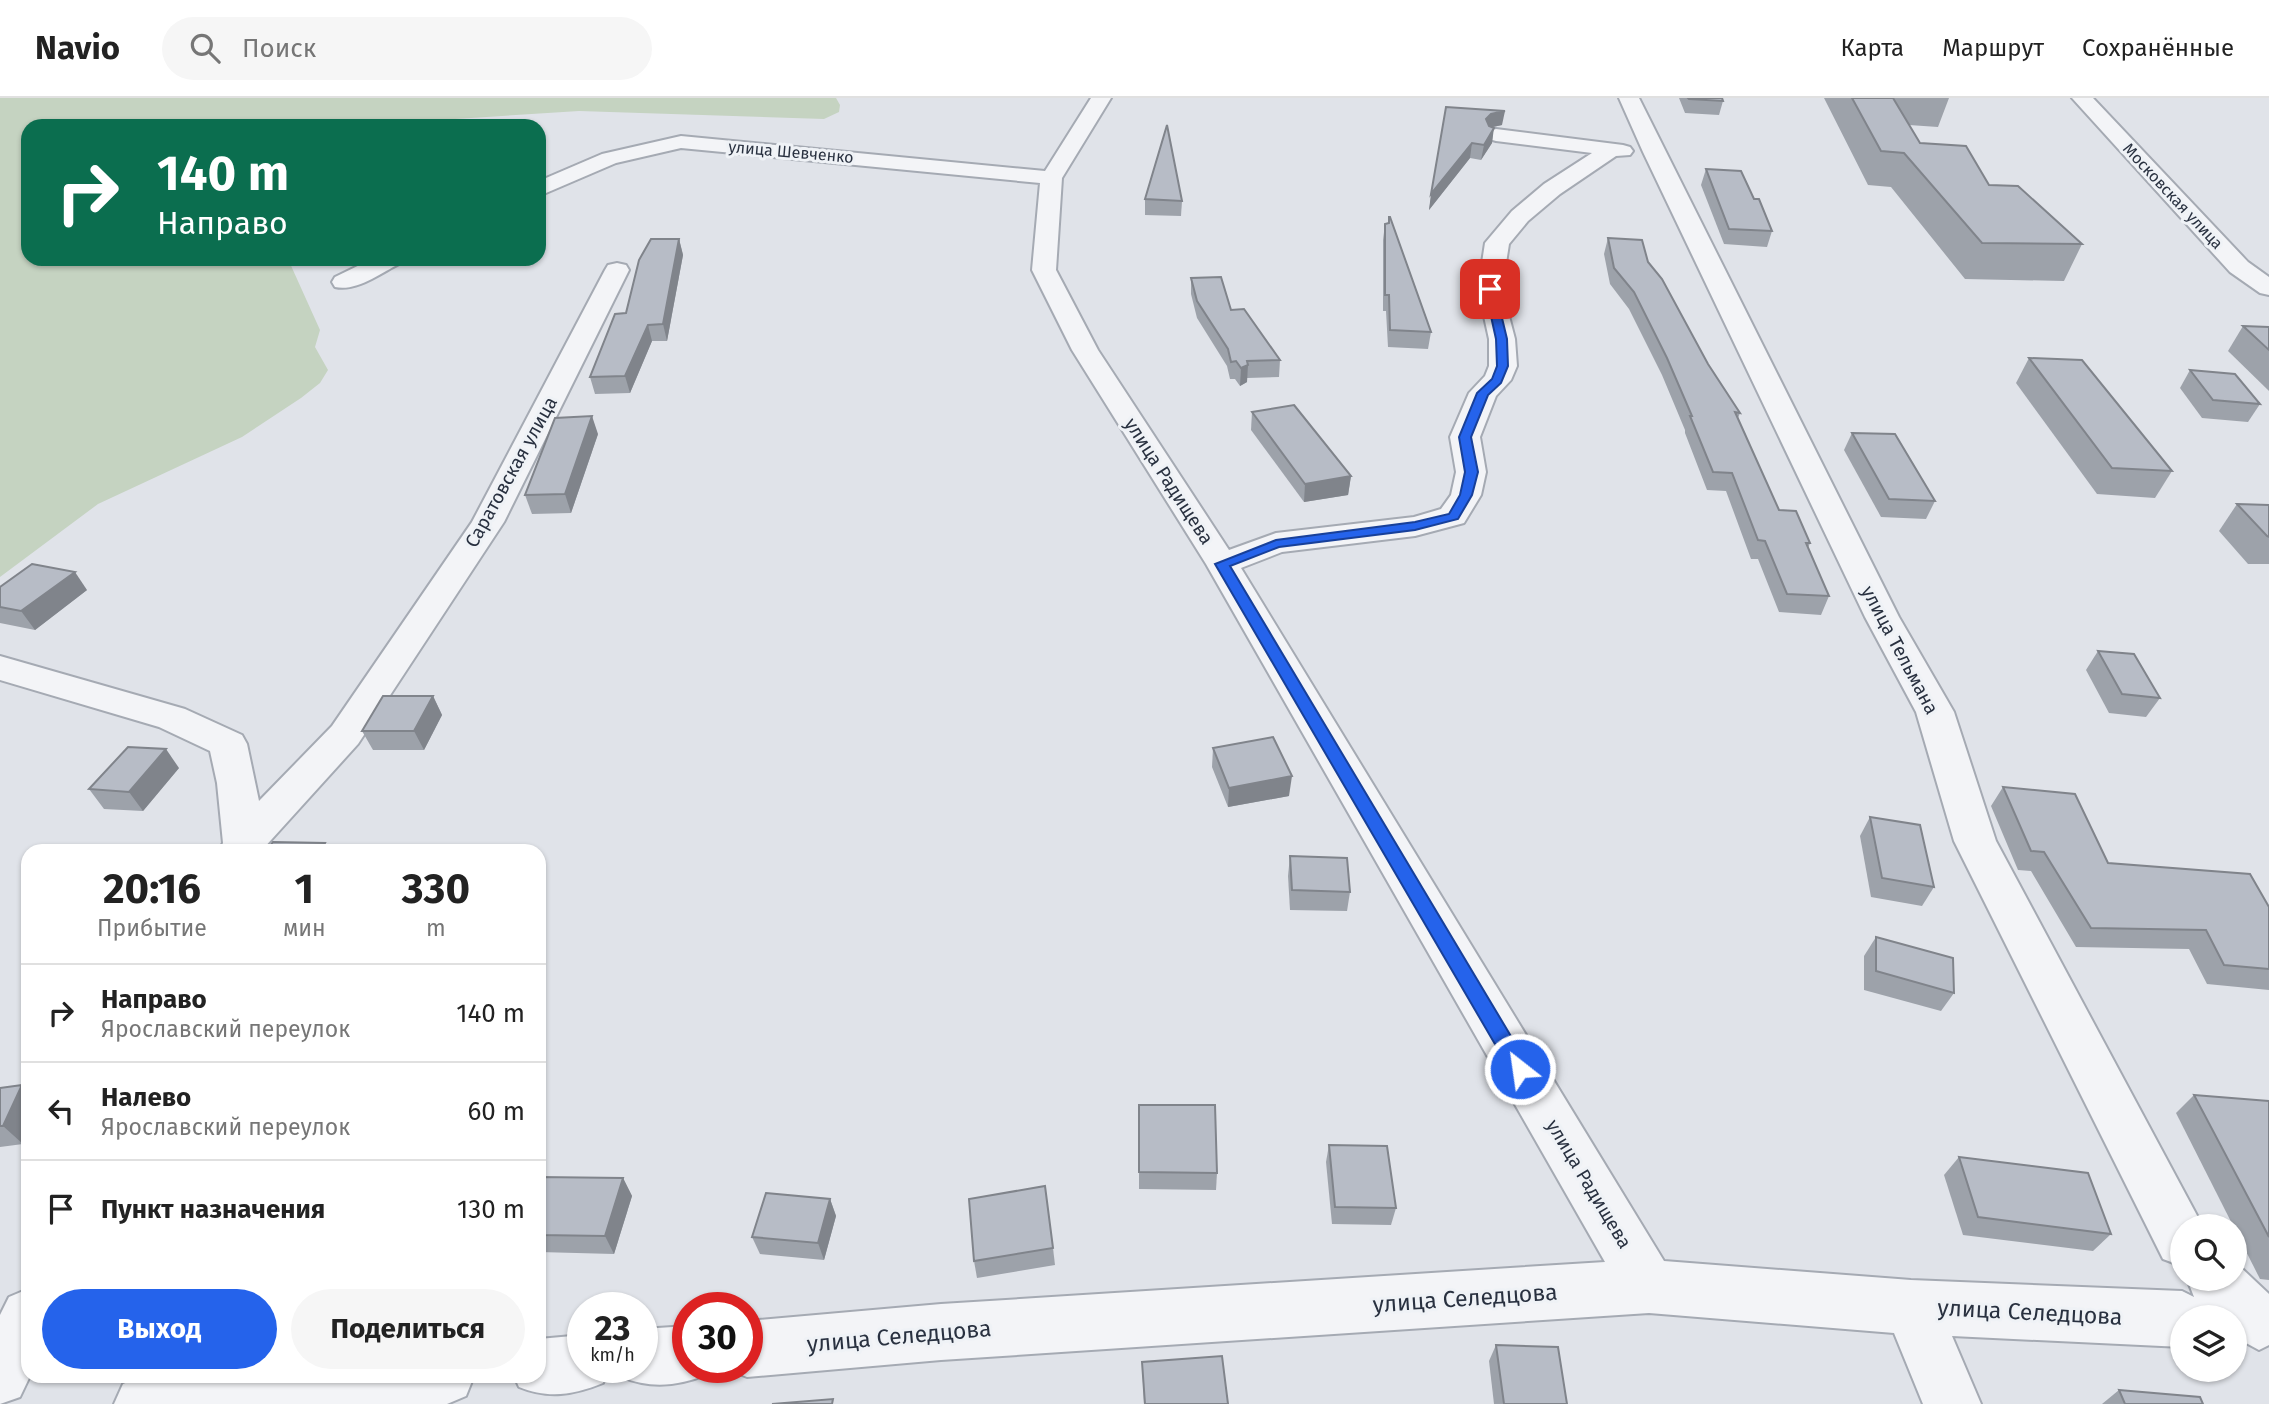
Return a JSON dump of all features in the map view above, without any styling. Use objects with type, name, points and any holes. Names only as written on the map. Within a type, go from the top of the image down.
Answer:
[{"type":"street","name":"улица Радищева","points":[[1101,98],[1051,178],[1044,270],[1085,350],[1222,564],[1648,1286]]},
{"type":"street","name":"улица Тельмана","points":[[1629,98],[1882,617],[1935,712],[1975,841],[2170,1218]]},
{"type":"street","name":"Московская улица","points":[[2082,98],[2238,267],[2269,288]]},
{"type":"street","points":[[1496,135],[1611,151],[1653,152]]},
{"type":"street","name":"улица Шевченко","points":[[546,186],[608,158],[681,142],[1051,178]]},
{"type":"street","points":[[1222,564],[1276,544],[1415,526],[1454,516],[1466,495],[1471,472],[1465,437],[1483,393],[1497,380],[1503,366],[1502,339],[1490,289],[1497,243],[1520,216],[1552,189],[1611,151]]},
{"type":"street","points":[[344,282],[377,266]]},
{"type":"street","name":"Саратовская улица","points":[[245,844],[345,735],[488,522],[617,270]]},
{"type":"street","points":[[0,668],[173,718],[228,744],[237,783],[242,844]]},
{"type":"street","name":"улица Селедцова","points":[[763,1348],[941,1332],[1648,1286],[1911,1307],[2170,1318]]},
{"type":"street","points":[[2225,1291],[2254,1322]]},
{"type":"street","points":[[1911,1307],[1952,1404]]},
{"type":"street","points":[[0,1377],[21,1331]]},
{"type":"street","points":[[546,1366],[567,1364]]},
{"type":"street","points":[[143,1404],[370,1383]]},
{"type":"green space","points":[[0,98],[836,98],[840,105],[839,112],[824,119],[579,111],[455,119],[21,119],[21,266],[291,266],[320,330],[315,347],[328,370],[320,383],[301,398],[242,437],[98,504],[0,577]]},
{"type":"building","points":[[1722,98],[1723,101],[1689,99]]},
{"type":"building","points":[[1852,98],[1893,98],[1920,143],[1966,146],[1989,185],[2018,186],[2082,244],[1982,243],[1904,153],[1881,151]]},
{"type":"building","points":[[1446,107],[1505,111],[1491,114],[1486,119],[1489,126],[1494,128],[1484,145],[1472,143],[1431,194]]},
{"type":"building","points":[[1167,125],[1182,201],[1145,199]]},
{"type":"building","points":[[1706,169],[1741,171],[1754,199],[1759,199],[1772,231],[1729,229]]},
{"type":"building","points":[[1389,217],[1431,332],[1390,330],[1389,295],[1385,295],[1385,224],[1389,223]]},
{"type":"building","points":[[1608,238],[1642,240],[1648,262],[1662,279],[1708,364],[1740,413],[1735,412],[1779,510],[1796,511],[1810,543],[1806,543],[1829,596],[1787,594],[1765,541],[1758,540],[1732,473],[1713,472],[1667,358],[1634,292],[1614,268]]},
{"type":"building","points":[[651,239],[679,239],[663,324],[648,325],[625,376],[590,377],[615,314],[626,313],[639,260]]},
{"type":"building","points":[[1221,277],[1231,310],[1244,309],[1280,360],[1247,361],[1248,365],[1241,368],[1236,361],[1231,362],[1228,349],[1197,301],[1191,278]]},
{"type":"building","points":[[2243,326],[2269,327],[2269,350]]},
{"type":"building","points":[[2029,358],[2082,360],[2172,471],[2112,468]]},
{"type":"building","points":[[2190,370],[2235,374],[2260,404],[2213,400]]},
{"type":"building","points":[[1294,405],[1351,476],[1305,484],[1252,412]]},
{"type":"building","points":[[592,416],[565,494],[525,495],[555,418]]},
{"type":"building","points":[[1852,433],[1895,434],[1935,501],[1889,499]]},
{"type":"building","points":[[2237,504],[2269,505],[2269,537],[2267,536]]},
{"type":"building","points":[[32,564],[75,572],[21,611],[0,607],[0,587]]},
{"type":"building","points":[[2098,651],[2134,654],[2160,698],[2122,694]]},
{"type":"building","points":[[383,696],[433,696],[414,731],[362,731]]},
{"type":"building","points":[[1273,737],[1292,776],[1229,788],[1213,748]]},
{"type":"building","points":[[128,747],[166,749],[129,792],[89,789]]},
{"type":"building","points":[[2003,787],[2075,794],[2108,863],[2250,874],[2269,907],[2269,969],[2224,965],[2206,930],[2091,928],[2044,852],[2031,851]]},
{"type":"building","points":[[1870,817],[1920,825],[1934,887],[1882,878]]},
{"type":"building","points":[[273,842],[325,843],[324,844],[272,844]]},
{"type":"building","points":[[1290,856],[1347,858],[1350,892],[1292,890]]},
{"type":"building","points":[[1876,937],[1953,958],[1954,993],[1876,971]]},
{"type":"building","points":[[21,1085],[3,1126],[0,1126],[0,1088]]},
{"type":"building","points":[[2194,1095],[2269,1101],[2269,1237]]},
{"type":"building","points":[[1139,1105],[1215,1105],[1217,1173],[1139,1172]]},
{"type":"building","points":[[1329,1145],[1387,1146],[1396,1208],[1335,1207]]},
{"type":"building","points":[[1959,1157],[2088,1173],[2111,1234],[1978,1217]]},
{"type":"building","points":[[546,1177],[623,1178],[605,1236],[546,1235]]},
{"type":"building","points":[[1045,1186],[1053,1248],[974,1261],[969,1199]]},
{"type":"building","points":[[766,1193],[830,1199],[818,1243],[752,1237]]},
{"type":"building","points":[[1496,1345],[1558,1347],[1567,1404],[1504,1404]]},
{"type":"building","points":[[1222,1356],[1228,1404],[1145,1404],[1142,1362]]},
{"type":"building","points":[[2119,1390],[2200,1397],[2203,1404],[2125,1404]]},
{"type":"building","points":[[833,1399],[832,1404],[772,1404]]},
{"type":"route","points":[[1490,289],[1502,339],[1503,366],[1497,380],[1483,393],[1465,437],[1471,472],[1466,495],[1454,516],[1415,526],[1276,544],[1222,564],[1520,1069]]}]
